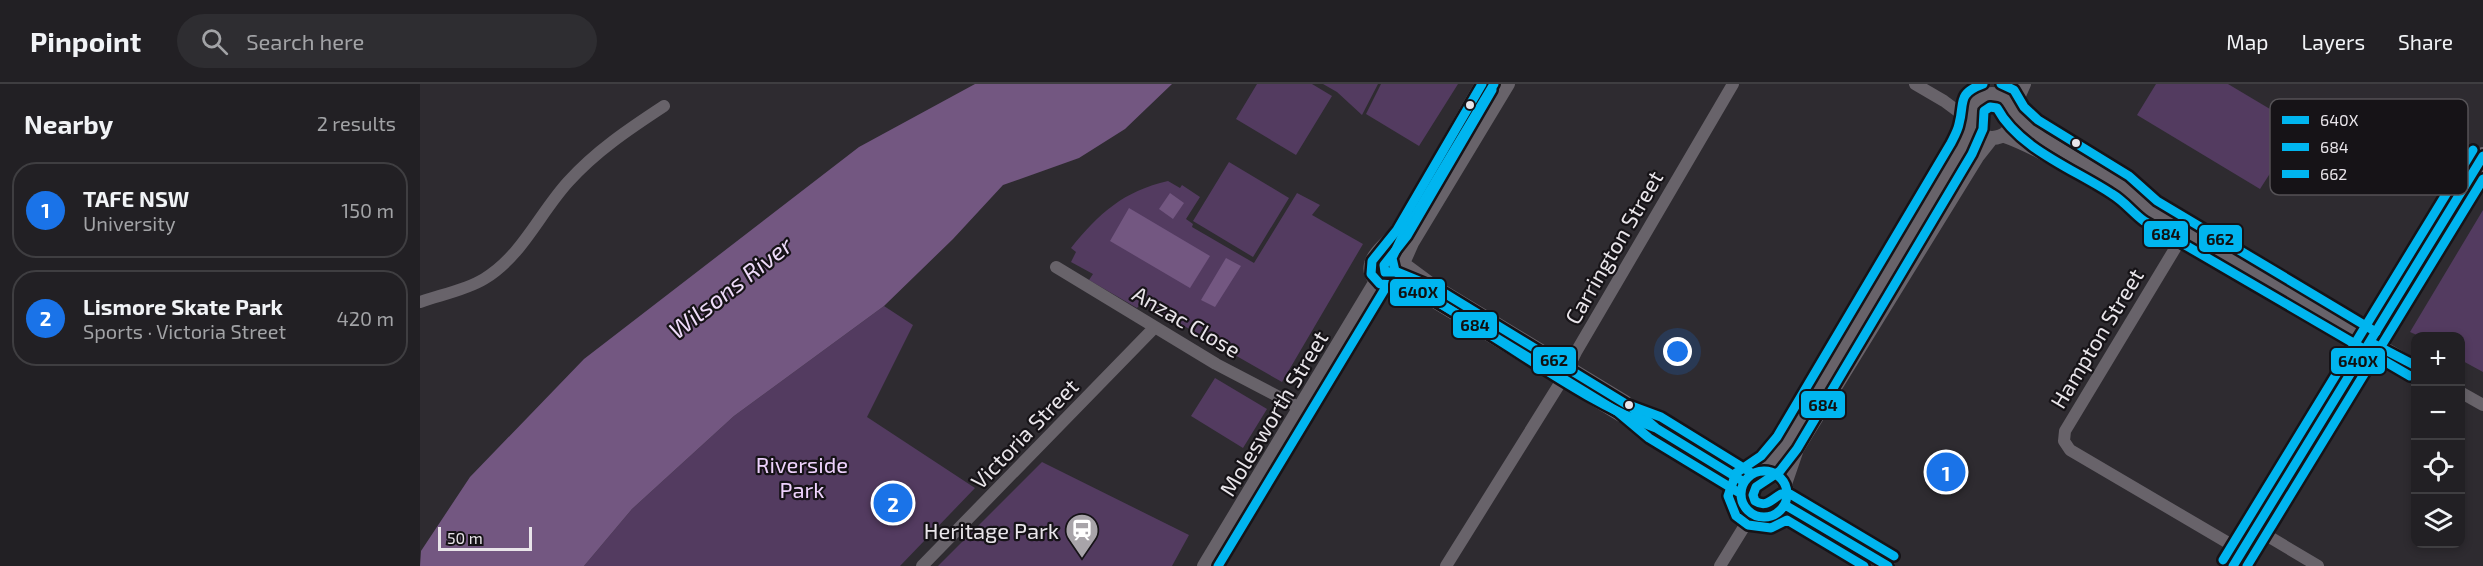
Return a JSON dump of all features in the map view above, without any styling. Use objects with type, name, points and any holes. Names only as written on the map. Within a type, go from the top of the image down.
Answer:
[{"type":"main road","points":[[2468,181],[2483,156]]},
{"type":"main road","points":[[2237,559],[2459,195]]},
{"type":"street","points":[[1482,84],[1397,230],[1370,265],[1371,274],[1376,281],[1385,285],[1394,284],[1431,299],[1565,374],[1625,402],[1656,428],[1744,482]]},
{"type":"street","points":[[1394,284],[1403,277],[1412,243],[1508,84]]},
{"type":"street","name":"Carrington Street","points":[[1446,566],[1565,374],[1733,84]]},
{"type":"street","points":[[1915,84],[1944,101],[1972,123],[1982,135],[2020,143],[2116,197],[2150,211],[2370,342],[2411,364]]},
{"type":"street","points":[[1785,484],[1797,449],[1977,157],[2012,125],[2024,84]]},
{"type":"street","points":[[1760,471],[1775,473],[1788,491],[1785,505],[1780,511],[1766,518],[1752,514],[1742,503],[1744,482],[1778,456],[1787,443],[1962,148],[1972,123],[1972,107],[1993,89],[2042,138],[2122,186],[2150,211]]},
{"type":"street","points":[[420,302],[483,280],[502,266],[518,251],[566,183],[611,140],[664,106]]},
{"type":"street","name":"Hampton Street","points":[[2185,232],[2065,431],[2064,441],[2070,450],[2237,559]]},
{"type":"street","points":[[1380,252],[1393,251],[1432,285],[1565,374],[1621,415],[1656,428]]},
{"type":"street","name":"Anzac Close","points":[[1056,267],[1216,364],[1300,408]]},
{"type":"street","name":"Molesworth Street","points":[[1204,566],[1376,281]]},
{"type":"street","name":"Victoria Street","points":[[922,566],[1042,446],[1154,328]]},
{"type":"street","points":[[2465,395],[2483,405]]},
{"type":"street","points":[[1785,505],[1888,566]]},
{"type":"street","points":[[1719,566],[1752,514]]},
{"type":"street","points":[[2256,529],[2318,566]]},
{"type":"green space","points":[[1257,84],[1312,84],[1332,96],[1296,155],[1236,119]]},
{"type":"green space","points":[[1323,84],[1378,84],[1362,115],[1337,92]]},
{"type":"green space","points":[[1381,84],[1458,84],[1419,146],[1366,114]]},
{"type":"green space","points":[[2156,84],[2228,84],[2270,109],[2270,174],[2260,189],[2137,115]]},
{"type":"green space","points":[[1229,162],[1289,198],[1253,257],[1193,221]]},
{"type":"green space","points":[[1168,181],[1180,188],[1182,185],[1200,197],[1186,219],[1193,224],[1192,227],[1254,263],[1297,193],[1320,205],[1312,215],[1363,244],[1282,382],[1142,302],[1137,308],[1089,280],[1093,274],[1071,262],[1076,252],[1071,248],[1102,214],[1125,197],[1152,185]]},
{"type":"green space","points":[[2483,210],[2483,372],[2465,362],[2465,332],[2410,332]]},
{"type":"green space","name":"Riverside Park","points":[[884,306],[913,325],[867,417],[975,488],[900,566],[584,566],[632,509],[734,416]]},
{"type":"green space","points":[[1215,378],[1267,409],[1243,448],[1191,416]]},
{"type":"green space","name":"Heritage Park","points":[[1042,462],[1189,535],[1172,566],[938,566]]},
{"type":"water","name":"Wilsons River","points":[[975,84],[1172,84],[1125,129],[1079,158],[1003,185],[953,239],[884,306],[734,416],[632,509],[584,566],[420,566],[421,551],[470,477],[584,359],[859,147]]},
{"type":"water","points":[[1170,193],[1184,203],[1173,219],[1159,209]]},
{"type":"water","points":[[1129,208],[1210,256],[1190,288],[1110,241]]},
{"type":"water","points":[[1226,258],[1241,266],[1215,307],[1201,300]]},
{"type":"transit line","name":"640X","points":[[1482,84],[1397,230],[1372,261],[1371,274],[1380,284],[1409,289],[1436,301],[1591,397],[1656,428]]},
{"type":"transit line","name":"684","points":[[1494,84],[1402,237],[1392,258],[1395,271],[1426,295],[1618,412],[1649,438],[1738,492]]},
{"type":"transit line","name":"662","points":[[1864,566],[1787,520],[1771,528],[1748,525],[1736,516],[1728,496],[1736,473],[1761,456],[1777,437],[1951,143],[1961,117],[1965,96],[1983,84]]},
{"type":"transit line","name":"662","points":[[2001,84],[2014,90],[2024,107],[2038,120],[2129,176],[2157,201],[2376,332]]},
{"type":"transit line","name":"662","points":[[1492,90],[1407,236],[1384,265],[1385,272],[1397,272],[1436,288],[1626,404],[1661,417],[1750,472]]},
{"type":"transit line","name":"684","points":[[1894,556],[1790,494],[1781,494],[1762,504],[1755,501],[1753,495],[1756,487],[1780,471],[1797,449],[1972,154],[1983,129],[1984,111],[1990,107],[1997,108],[2007,122],[2033,147],[2116,197],[2144,221],[2410,376]]},
{"type":"transit line","name":"662","points":[[2468,158],[2473,150]]},
{"type":"transit line","name":"640X","points":[[2468,181],[2483,156]]},
{"type":"transit line","name":"684","points":[[2247,566],[2483,179]]},
{"type":"transit line","name":"662","points":[[2223,560],[2446,195]]},
{"type":"transit line","name":"640X","points":[[2233,566],[2459,195]]},
{"type":"transit line","name":"684","points":[[1218,566],[1386,287]]},
{"type":"transit line","name":"640X","points":[[2370,342],[2411,363]]},
{"type":"transit line","name":"640X","points":[[1629,405],[1656,428],[1744,482]]},
{"type":"transit line","name":"640X","points":[[1764,471],[1780,478],[1787,494],[1780,510],[1764,517],[1748,510],[1741,494],[1748,478],[1764,471]]},
{"type":"transit line","name":"640X","points":[[1785,505],[1888,566]]},
{"type":"place","name":"TAFE NSW","points":[[1946,472]]},
{"type":"place","name":"Lismore Skate Park","points":[[893,503]]},
{"type":"place","name":"Heritage Park","points":[[1082,559]]}]
